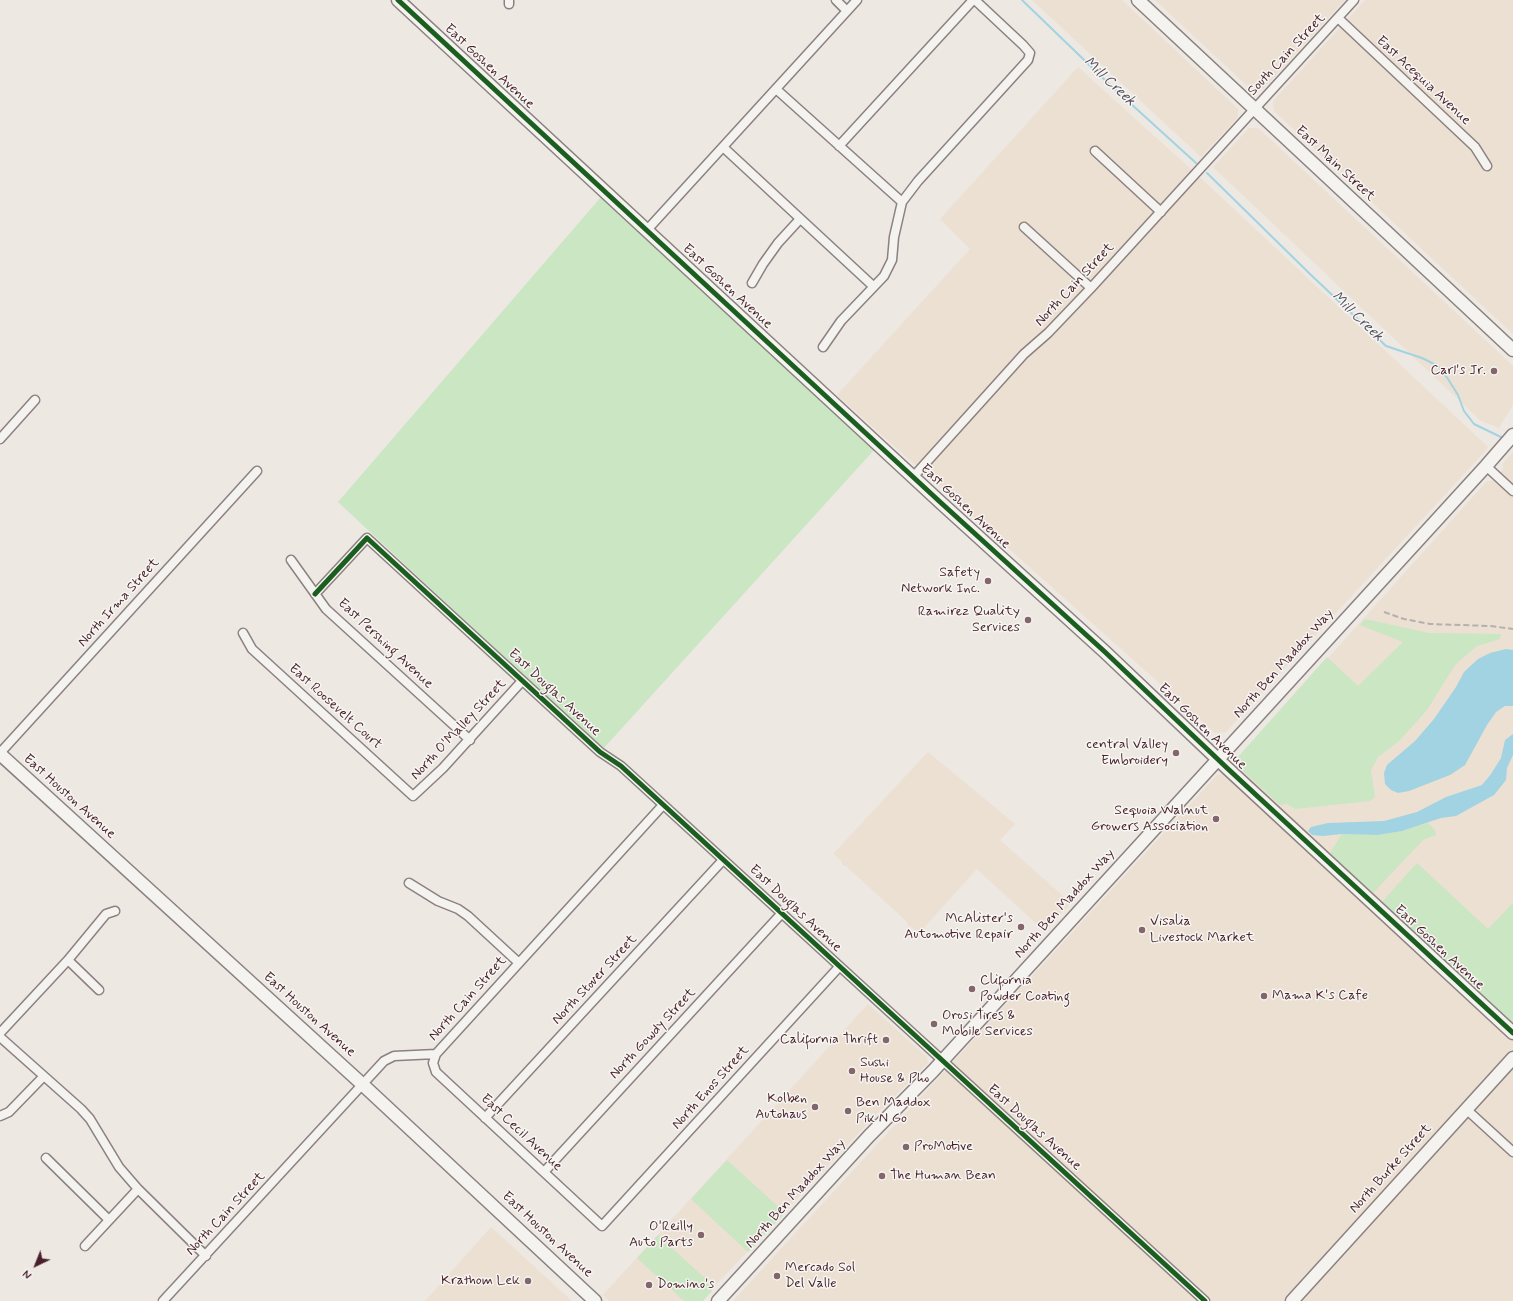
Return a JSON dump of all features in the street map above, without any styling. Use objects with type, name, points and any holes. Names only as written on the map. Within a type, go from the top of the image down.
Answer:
[{"type":"street","name":"East Goshen Avenue","points":[[398,0],[1105,652],[1513,1033]]},
{"type":"street","points":[[836,0],[847,11]]},
{"type":"street","points":[[648,230],[857,0]]},
{"type":"street","points":[[823,347],[841,321],[884,276],[892,260],[894,237],[902,202],[918,181],[1028,60],[1030,53],[974,0],[839,146]]},
{"type":"street","name":"East Main Street","points":[[1138,0],[1513,350]]},
{"type":"street","name":"South Cain Street","points":[[1254,109],[1354,0]]},
{"type":"street","name":"East Acequia Avenue","points":[[1338,18],[1475,146],[1487,166]]},
{"type":"street","points":[[776,89],[902,202]]},
{"type":"street","name":"North Cain Street","points":[[914,476],[1024,354],[1048,333],[1091,288],[1254,109]]},
{"type":"street","points":[[723,147],[873,286]]},
{"type":"street","points":[[1095,151],[1161,212]]},
{"type":"street","points":[[752,283],[778,243],[800,219]]},
{"type":"street","points":[[1024,226],[1091,288]]},
{"type":"street","points":[[0,439],[35,400]]},
{"type":"street","name":"North Ben Maddox Way","points":[[718,1301],[872,1133],[942,1060],[1513,435]]},
{"type":"street","points":[[1486,466],[1513,491]]},
{"type":"street","name":"North Irma Street","points":[[0,754],[257,471]]},
{"type":"street","name":"East Douglas Avenue","points":[[315,594],[367,538],[600,752],[621,766],[1205,1301]]},
{"type":"street","name":"East Pershing Avenue","points":[[291,560],[326,608],[470,740]]},
{"type":"street","name":"East Roosevelt Court","points":[[243,633],[252,649],[413,796]]},
{"type":"street","name":"North O'Malley Street","points":[[413,796],[470,740],[522,681]]},
{"type":"street","name":"East Houston Avenue","points":[[0,754],[362,1084],[596,1301]]},
{"type":"street","name":"North Cain Street","points":[[162,1301],[206,1256],[384,1060],[391,1056],[436,1054],[663,805]]},
{"type":"street","name":"North Stover Street","points":[[485,1118],[723,860]]},
{"type":"street","points":[[409,883],[438,900],[458,909],[468,916],[519,963]]},
{"type":"street","points":[[0,1033],[68,960],[106,914],[115,911]]},
{"type":"street","name":"North Gowdy Street","points":[[544,1172],[782,913]]},
{"type":"street","points":[[68,960],[100,990]]},
{"type":"street","name":"North Enos Street","points":[[602,1226],[839,967]]},
{"type":"street","points":[[0,1037],[43,1077],[81,1109],[90,1119],[119,1167],[138,1189],[206,1256]]},
{"type":"street","name":"East Cecil Avenue","points":[[436,1054],[433,1063],[436,1072],[602,1226]]},
{"type":"street","name":"North Burke Street","points":[[1292,1301],[1513,1058]]},
{"type":"street","points":[[0,1116],[9,1112],[43,1077]]},
{"type":"street","points":[[1466,1109],[1513,1152]]},
{"type":"street","points":[[46,1158],[109,1220]]},
{"type":"street","points":[[85,1246],[138,1189]]},
{"type":"shaded area","points":[[1032,0],[1122,0],[1238,109],[1238,117],[1201,157]]},
{"type":"shaded area","points":[[1155,0],[1345,0],[1262,90],[1253,91]]},
{"type":"shaded area","points":[[1365,0],[1513,0],[1513,334],[1274,111],[1273,101]]},
{"type":"shaded area","points":[[1078,67],[1203,180],[1488,448],[1226,732],[1215,733],[837,395],[970,249],[940,219]]},
{"type":"shaded area","points":[[1249,128],[1258,128],[1513,366],[1513,405],[1499,428],[1481,421],[1213,167]]},
{"type":"shaded area","points":[[1513,452],[1513,1301],[733,1301],[1218,774],[1226,775],[1239,762],[1241,755],[1487,481],[1491,481],[1503,470],[1503,463]]},
{"type":"shaded area","points":[[928,752],[1015,824],[1000,840],[1071,903],[1045,932],[977,869],[919,933],[908,925],[906,921],[846,866],[843,866],[841,861],[833,854]]},
{"type":"shaded area","points":[[868,1004],[927,1057],[928,1063],[871,1120],[701,1301],[609,1301],[603,1295]]},
{"type":"shaded area","points":[[491,1227],[572,1301],[425,1301]]},
{"type":"green space","points":[[601,197],[874,450],[603,749],[338,502]]},
{"type":"green space","points":[[1365,619],[1429,633],[1501,634],[1500,639],[1477,646],[1455,665],[1427,710],[1399,741],[1378,757],[1371,770],[1375,797],[1370,801],[1295,809],[1287,804],[1280,805],[1240,768],[1238,757],[1327,657],[1358,686],[1403,642],[1360,625]]},
{"type":"green space","points":[[1428,823],[1435,830],[1436,835],[1423,840],[1373,893],[1330,853],[1342,834],[1377,835],[1402,831]]},
{"type":"green space","points":[[1417,863],[1488,929],[1513,903],[1513,1023],[1492,1006],[1382,902]]},
{"type":"green space","points":[[727,1160],[785,1213],[748,1252],[691,1199]]},
{"type":"green space","points":[[658,1235],[710,1283],[712,1291],[703,1301],[684,1301],[637,1258]]},
{"type":"water","points":[[1506,649],[1513,650],[1513,706],[1505,706],[1496,712],[1487,725],[1465,765],[1450,775],[1409,791],[1398,793],[1391,790],[1385,784],[1384,773],[1387,765],[1415,741],[1434,719],[1456,687],[1464,672],[1478,659],[1490,653]]},
{"type":"water","points":[[1513,734],[1513,755],[1507,768],[1506,780],[1494,795],[1456,816],[1441,818],[1402,831],[1377,835],[1342,834],[1323,836],[1312,835],[1308,831],[1311,827],[1328,823],[1384,821],[1417,812],[1446,797],[1482,785],[1501,758],[1505,740]]},
{"type":"waterway","name":"Mill Creek","points":[[1022,0],[1108,83],[1196,163]]},
{"type":"waterway","name":"Mill Creek","points":[[1207,173],[1386,346],[1422,358],[1438,366],[1458,395],[1464,411],[1474,424],[1505,439]]},
{"type":"railway","points":[[1384,612],[1404,619],[1430,624],[1491,626],[1513,629]]},
{"type":"cycle path","points":[[398,0],[939,501],[1105,652],[1227,768],[1513,1033]]},
{"type":"cycle path","points":[[315,594],[367,538],[600,752],[621,766],[1205,1301]]},
{"type":"place","name":"Carl's Jr.","points":[[1494,371]]},
{"type":"place","name":"Safety Network Inc.","points":[[988,581]]},
{"type":"place","name":"Ramirez Quality Services","points":[[1028,620]]},
{"type":"place","name":"central Valley Embroidery","points":[[1176,753]]},
{"type":"place","name":"Sequoia Walnut Growers Association","points":[[1216,819]]},
{"type":"place","name":"McAlister's Automotive Repair","points":[[1021,927]]},
{"type":"place","name":"Visalia Livestock Market","points":[[1142,930]]},
{"type":"place","name":"Clifornia Powder Coating","points":[[972,989]]},
{"type":"place","name":"Mama K's Cafe","points":[[1264,996]]},
{"type":"place","name":"Orosi Tires & Mobile Services","points":[[934,1024]]},
{"type":"place","name":"California Thrift","points":[[886,1040]]},
{"type":"place","name":"Sushi House & Pho","points":[[852,1071]]},
{"type":"place","name":"Kolben Autohaus","points":[[815,1107]]},
{"type":"place","name":"Ben Maddox Pik N Go","points":[[848,1111]]},
{"type":"place","name":"ProMotive","points":[[906,1147]]},
{"type":"place","name":"The Human Bean","points":[[882,1176]]},
{"type":"place","name":"O'Reilly Auto Parts","points":[[701,1235]]},
{"type":"place","name":"Mercado Sol Del Valle","points":[[777,1276]]},
{"type":"place","name":"Krathom Lek","points":[[528,1281]]},
{"type":"place","name":"Domino's","points":[[649,1285]]}]
